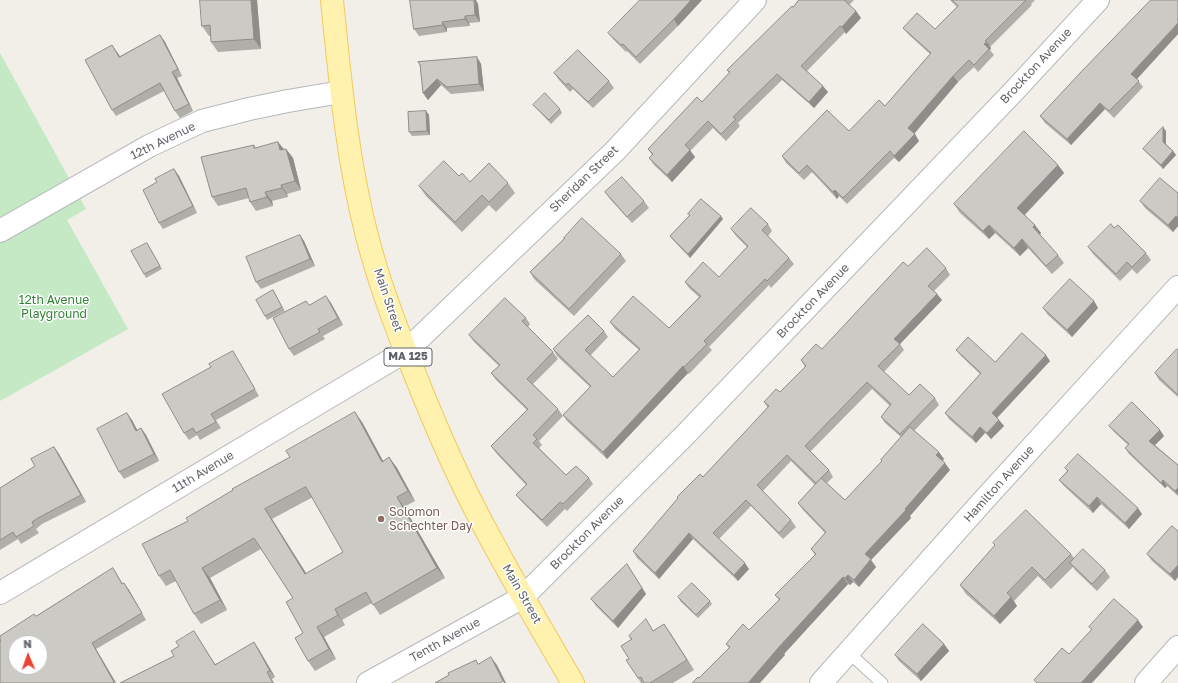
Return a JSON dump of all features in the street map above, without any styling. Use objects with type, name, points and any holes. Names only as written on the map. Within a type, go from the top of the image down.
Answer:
[{"type":"main road","name":"Main Street","points":[[332,0],[341,92],[356,183],[367,236],[384,293],[429,410],[476,512],[573,683]]},
{"type":"street","name":"Sheridan Street","points":[[406,351],[615,150],[755,0]]},
{"type":"street","name":"Brockton Avenue","points":[[523,597],[686,434],[1003,102],[1098,0]]},
{"type":"street","name":"12th Avenue","points":[[0,231],[149,146],[202,121],[249,108],[341,92]]},
{"type":"street","name":"Hamilton Avenue","points":[[821,683],[982,502],[1178,287]]},
{"type":"street","name":"11th Avenue","points":[[0,593],[406,351]]},
{"type":"street","name":"Tenth Avenue","points":[[368,683],[523,597]]},
{"type":"street","points":[[1146,683],[1178,647]]},
{"type":"lane","points":[[848,652],[882,683]]},
{"type":"green space","name":"12th Avenue Playground","points":[[0,53],[86,209],[67,220],[128,329],[0,401]]},
{"type":"building","points":[[200,0],[251,0],[254,39],[211,42],[210,25],[202,26]]},
{"type":"building","points":[[410,0],[474,0],[475,15],[465,16],[465,19],[442,22],[443,25],[414,29]]},
{"type":"building","points":[[640,0],[691,0],[636,57],[623,44],[621,45],[608,33]]},
{"type":"building","points":[[799,0],[844,0],[856,11],[842,27],[840,26],[801,66],[823,86],[809,102],[777,74],[733,117],[736,119],[721,134],[708,121],[685,145],[690,150],[667,175],[649,158],[653,154],[648,149],[697,97],[702,102],[730,72],[727,70]]},
{"type":"building","points":[[952,0],[1026,0],[985,41],[987,42],[984,44],[989,49],[974,65],[969,60],[953,76],[908,128],[915,134],[894,156],[890,151],[843,198],[835,190],[833,192],[807,165],[799,173],[782,156],[827,110],[849,131],[879,100],[885,106],[931,53],[903,28],[917,13],[935,29],[958,6]]},
{"type":"building","points":[[1151,0],[1178,0],[1178,23],[1131,74],[1139,81],[1109,111],[1100,103],[1067,139],[1040,116]]},
{"type":"building","points":[[160,35],[178,69],[172,72],[189,104],[175,111],[160,83],[112,110],[85,60],[112,45],[119,57]]},
{"type":"building","points":[[578,50],[609,81],[588,102],[568,83],[566,85],[554,73]]},
{"type":"building","points":[[477,57],[479,84],[447,87],[437,79],[423,93],[420,64],[418,62]]},
{"type":"building","points":[[545,93],[560,109],[549,120],[533,105]]},
{"type":"building","points":[[426,111],[427,131],[409,132],[408,112]]},
{"type":"building","points":[[1163,127],[1163,142],[1173,151],[1161,165],[1143,149]]},
{"type":"building","points":[[1024,131],[1058,165],[1017,208],[1035,225],[1033,227],[1058,255],[1046,266],[1022,239],[1014,248],[989,225],[983,231],[954,204]]},
{"type":"building","points":[[278,142],[280,150],[286,149],[295,181],[281,185],[282,188],[265,192],[267,197],[250,202],[246,188],[212,197],[201,157],[254,145],[254,148]]},
{"type":"building","points":[[444,161],[459,176],[462,173],[470,182],[489,163],[508,183],[489,202],[482,195],[455,222],[419,186]]},
{"type":"building","points":[[174,169],[193,206],[159,223],[143,190],[157,182],[155,179]]},
{"type":"building","points":[[622,177],[644,201],[627,217],[605,192]]},
{"type":"building","points":[[1160,178],[1178,193],[1178,218],[1176,216],[1168,225],[1140,201]]},
{"type":"building","points":[[701,199],[721,216],[688,254],[670,236],[690,215],[688,214]]},
{"type":"building","points":[[751,208],[768,224],[762,230],[789,258],[767,281],[765,279],[704,341],[707,344],[684,367],[683,366],[603,452],[563,415],[591,386],[553,349],[588,315],[604,331],[585,350],[613,377],[640,349],[610,322],[633,296],[669,328],[701,296],[685,282],[703,262],[719,277],[748,246],[731,229]]},
{"type":"building","points":[[582,218],[621,254],[569,309],[530,272],[565,238]]},
{"type":"building","points":[[1111,224],[1114,228],[1118,225],[1146,253],[1132,267],[1127,262],[1116,274],[1088,247]]},
{"type":"building","points":[[300,235],[310,259],[256,282],[246,257]]},
{"type":"building","points":[[147,243],[160,266],[144,274],[131,251]]},
{"type":"building","points":[[927,248],[946,268],[928,286],[937,294],[894,339],[900,344],[878,366],[909,395],[920,384],[935,398],[900,434],[881,417],[891,404],[867,382],[805,446],[829,470],[816,483],[787,455],[757,485],[791,520],[779,533],[746,500],[713,533],[745,563],[734,575],[689,533],[655,573],[633,551],[678,498],[677,497],[700,474],[703,477],[769,406],[764,402],[776,389],[780,392],[806,366],[801,360],[816,344],[822,349],[903,262],[908,266]]},
{"type":"building","points":[[1070,279],[1094,301],[1067,330],[1043,308]]},
{"type":"building","points":[[273,290],[282,307],[265,316],[256,300]]},
{"type":"building","points":[[326,296],[338,318],[318,329],[320,332],[289,349],[273,318],[306,301],[309,305]]},
{"type":"building","points":[[505,298],[526,318],[522,321],[553,352],[527,379],[558,409],[533,435],[537,439],[533,443],[566,475],[576,466],[589,478],[563,504],[560,502],[542,520],[516,495],[527,484],[491,446],[528,409],[491,373],[500,365],[469,335]]},
{"type":"building","points":[[1022,333],[1046,355],[992,413],[999,420],[987,433],[980,427],[972,437],[945,413],[981,373],[956,350],[968,337],[995,362]]},
{"type":"building","points":[[1177,349],[1178,350],[1178,395],[1155,373]]},
{"type":"building","points":[[233,351],[255,389],[211,414],[216,422],[196,433],[193,428],[184,433],[162,394],[211,367],[209,364]]},
{"type":"building","points":[[1132,402],[1160,430],[1149,441],[1178,465],[1178,488],[1175,491],[1163,480],[1161,483],[1125,448],[1129,444],[1109,426]]},
{"type":"building","points":[[355,412],[382,462],[389,457],[408,491],[397,497],[437,568],[373,605],[366,592],[335,609],[338,615],[317,627],[329,649],[308,661],[295,638],[303,633],[286,602],[293,598],[254,538],[202,568],[220,600],[194,614],[170,570],[159,576],[142,544],[188,521],[186,518],[233,490],[232,489],[290,457],[286,451]],"holes":[[[306,487],[343,552],[305,574],[265,509]]]},
{"type":"building","points":[[127,413],[136,431],[141,428],[154,454],[119,472],[97,429]]},
{"type":"building","points":[[910,427],[939,452],[936,455],[945,463],[905,509],[906,510],[865,554],[871,559],[854,580],[848,575],[845,578],[843,577],[748,683],[692,683],[730,647],[726,644],[743,624],[749,630],[780,599],[775,595],[816,554],[811,549],[826,532],[798,503],[821,478],[845,500],[882,461],[881,460]]},
{"type":"building","points":[[54,447],[81,495],[38,518],[32,522],[34,526],[16,537],[13,532],[0,540],[0,488],[35,466],[31,459]]},
{"type":"building","points":[[1078,454],[1138,508],[1125,523],[1097,497],[1089,506],[1059,480],[1068,471],[1065,468]]},
{"type":"building","points":[[1026,510],[1071,554],[1045,580],[1032,567],[1007,593],[1011,597],[994,616],[960,585],[995,545],[993,543]]},
{"type":"building","points":[[1172,526],[1178,531],[1178,565],[1170,574],[1147,554]]},
{"type":"building","points":[[1083,549],[1105,570],[1092,584],[1070,563]]},
{"type":"building","points":[[627,564],[642,588],[613,621],[591,599]]},
{"type":"building","points":[[113,568],[142,613],[92,643],[114,682],[113,683],[0,683],[0,636],[34,614],[36,616]]},
{"type":"building","points":[[692,583],[710,601],[696,615],[678,597]]},
{"type":"building","points":[[1114,599],[1138,620],[1081,683],[1037,683],[1034,680],[1062,648],[1069,654],[1092,629],[1089,627]]},
{"type":"building","points":[[646,619],[653,631],[664,624],[687,660],[650,683],[644,683],[641,677],[638,678],[626,660],[629,659],[621,646],[632,639],[629,636]]},
{"type":"building","points":[[923,624],[944,644],[917,674],[895,655]]},
{"type":"building","points":[[194,631],[215,665],[254,642],[270,671],[267,672],[273,683],[120,683],[174,656],[171,651],[179,646],[176,642]]},
{"type":"building","points":[[491,657],[503,681],[500,683],[435,683],[449,675],[448,673],[476,660],[478,664]]},
{"type":"place","name":"Solomon Schechter Day","points":[[381,519]]}]
